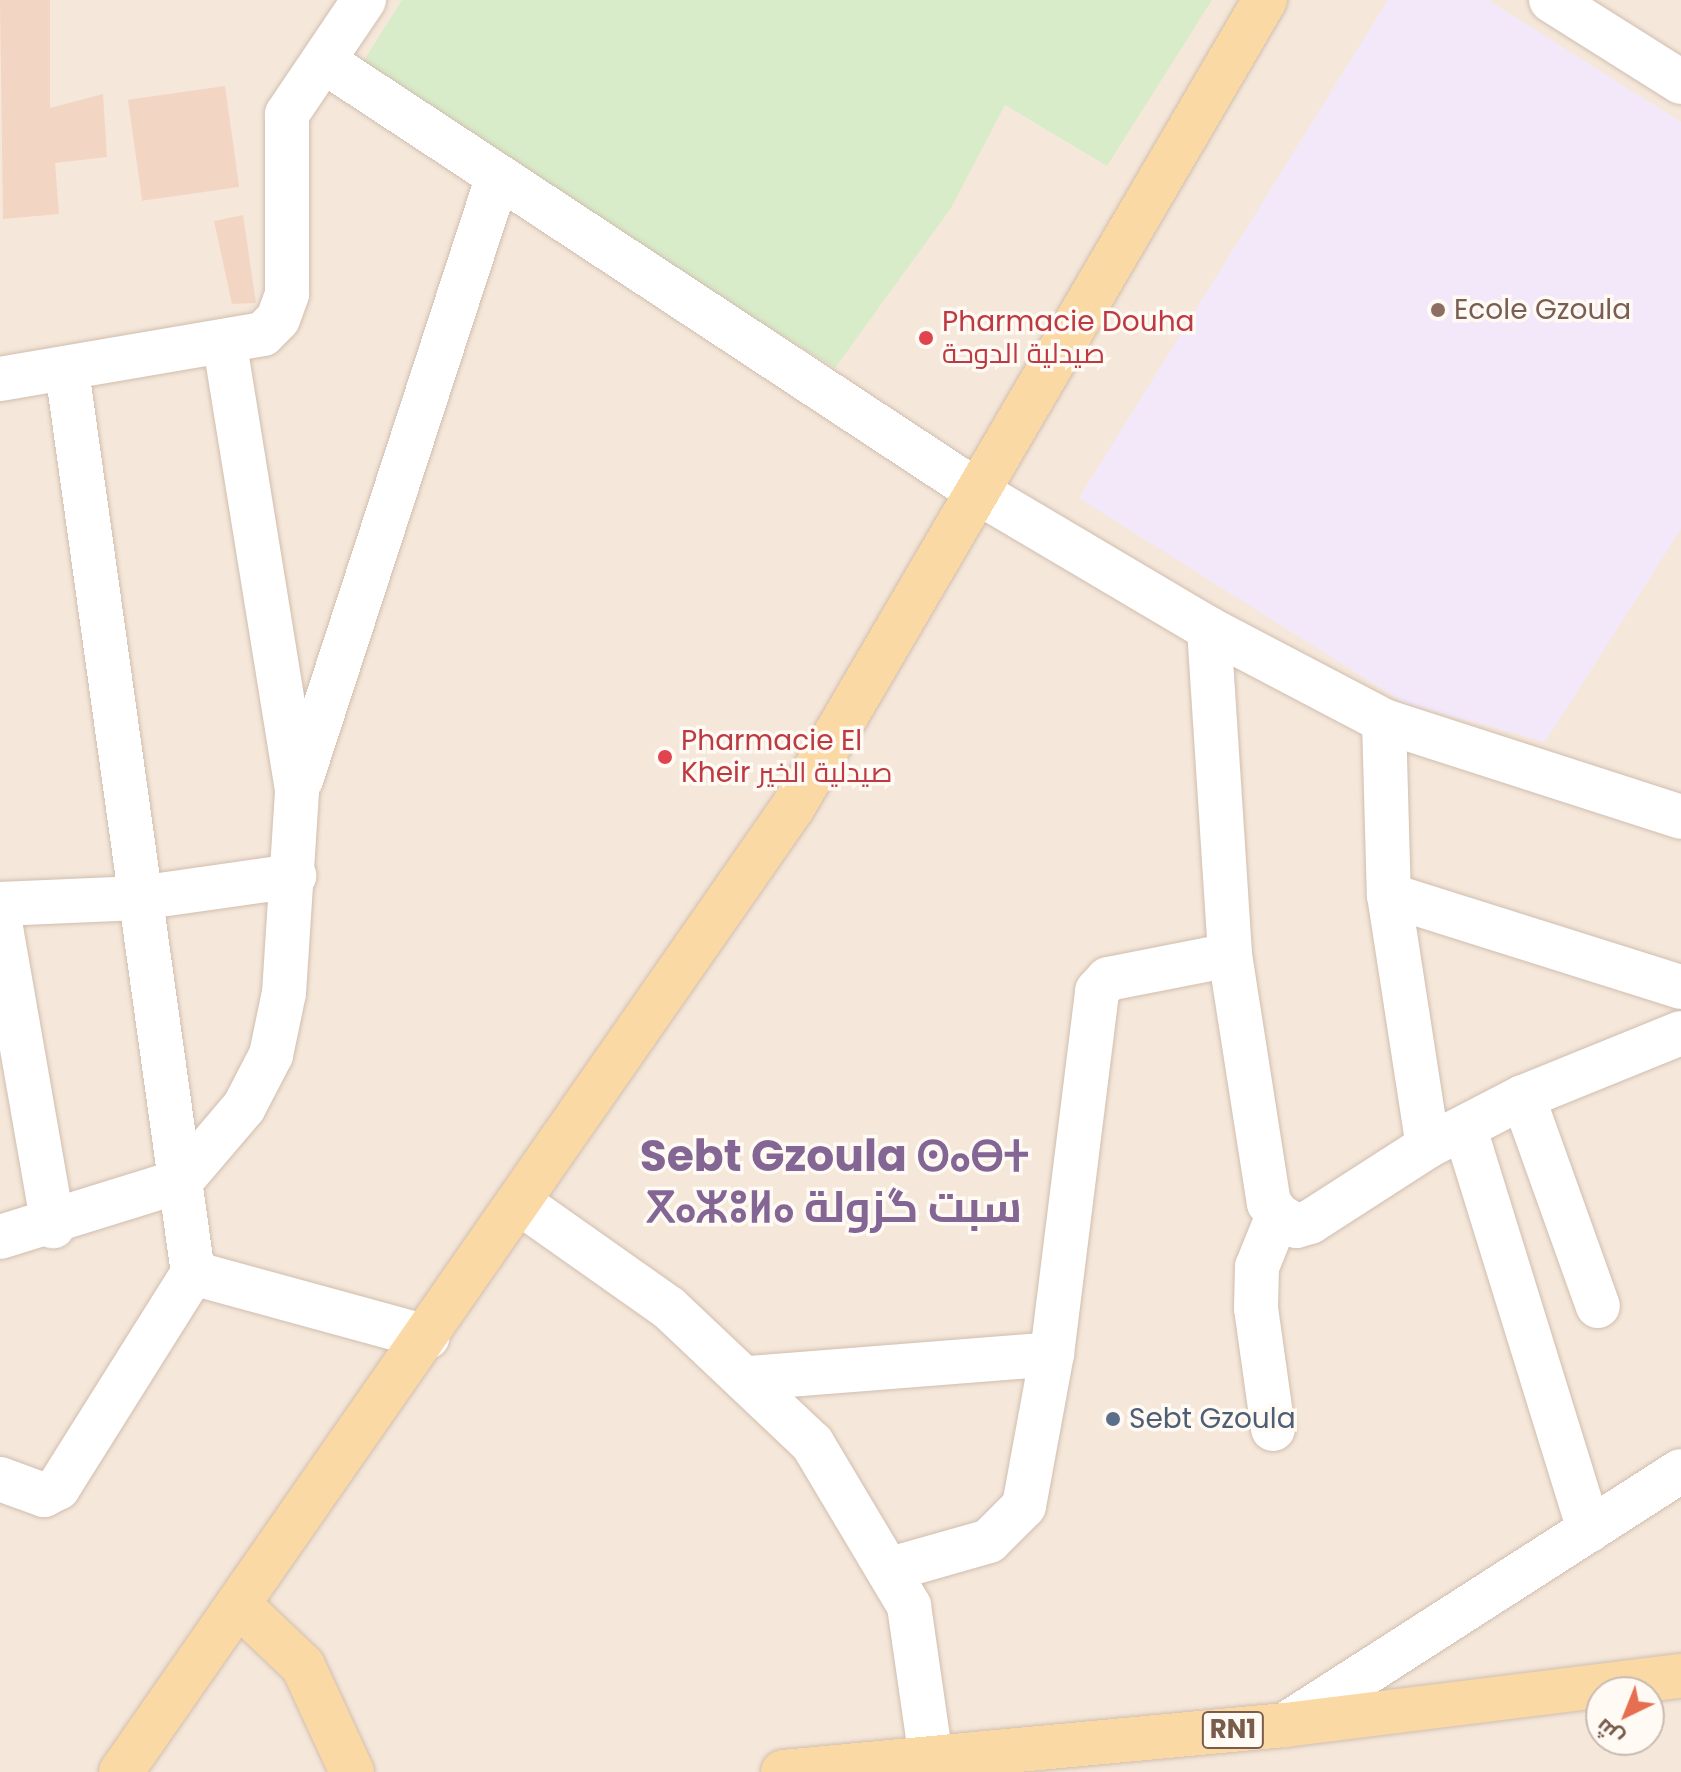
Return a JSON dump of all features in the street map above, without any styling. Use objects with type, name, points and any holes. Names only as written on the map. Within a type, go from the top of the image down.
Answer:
[{"type":"main road","points":[[121,1772],[240,1606],[793,807],[981,494],[1265,0]]},
{"type":"main road","points":[[240,1606],[303,1666],[352,1772]]},
{"type":"main road","name":"RN1","points":[[783,1772],[1285,1725],[1681,1676]]},
{"type":"street","points":[[0,379],[67,370],[263,334],[278,319],[287,294],[287,114],[364,0]]},
{"type":"street","points":[[1551,0],[1681,82]]},
{"type":"street","points":[[325,62],[981,494],[1209,629],[1384,721],[1681,817]]},
{"type":"street","points":[[297,790],[498,176]]},
{"type":"street","points":[[0,1237],[53,1226],[181,1181],[244,1107],[271,1055],[294,876],[297,790],[224,341]]},
{"type":"street","points":[[0,1479],[44,1495],[58,1488],[193,1273],[67,370]]},
{"type":"street","points":[[1209,629],[1230,955],[1269,1203],[1278,1215],[1296,1226],[1310,1222],[1446,1137],[1523,1097],[1681,1033]]},
{"type":"street","points":[[1384,721],[1389,895],[1446,1137],[1589,1530]]},
{"type":"street","points":[[0,904],[139,898],[294,876]]},
{"type":"street","points":[[1389,895],[1681,987]]},
{"type":"street","points":[[0,922],[53,1226]]},
{"type":"street","points":[[891,1569],[989,1541],[1012,1523],[1024,1506],[1052,1354],[1097,991],[1108,979],[1230,955]]},
{"type":"street","points":[[1523,1097],[1598,1306]]},
{"type":"street","points":[[520,1203],[669,1308],[750,1378],[812,1443],[891,1569],[917,1636],[931,1758]]},
{"type":"street","points":[[1273,1429],[1256,1308],[1257,1267],[1278,1215]]},
{"type":"street","points":[[193,1273],[427,1337]]},
{"type":"street","points":[[750,1378],[1052,1354]]},
{"type":"street","points":[[1285,1725],[1681,1471]]},
{"type":"street","points":[[1681,1676],[1681,1684]]},
{"type":"shaded area","name":"Sebt Gzoula","points":[[0,0],[1681,0],[1681,1772],[0,1772]]},
{"type":"shaded area","name":"Ecole Gzoula","points":[[1388,0],[1488,0],[1681,122],[1681,529],[1545,742],[1404,703],[1079,498]]},
{"type":"green space","points":[[402,0],[1212,0],[1107,166],[1005,105],[951,208],[835,368],[356,73]]},
{"type":"building","points":[[0,0],[50,0],[50,108],[103,94],[107,157],[55,163],[59,214],[3,219]]},
{"type":"building","points":[[225,86],[239,187],[142,201],[128,100]]},
{"type":"building","points":[[243,215],[256,303],[232,304],[214,221]]},
{"type":"place","name":"Ecole Gzoula","points":[[1438,310]]},
{"type":"place","name":"Pharmacie Douha صيدلية الدوحة","points":[[926,338]]},
{"type":"place","name":"Pharmacie El Kheir صيدلية الخير","points":[[665,757]]},
{"type":"place","name":"Sebt Gzoula","points":[[1113,1419]]},
{"type":"district","name":"Sebt Gzoula ⵙⴰⴱⵜ ⴳⴰⵣⵓⵍⴰ سبت گزولة","points":[[834,1182]]}]
